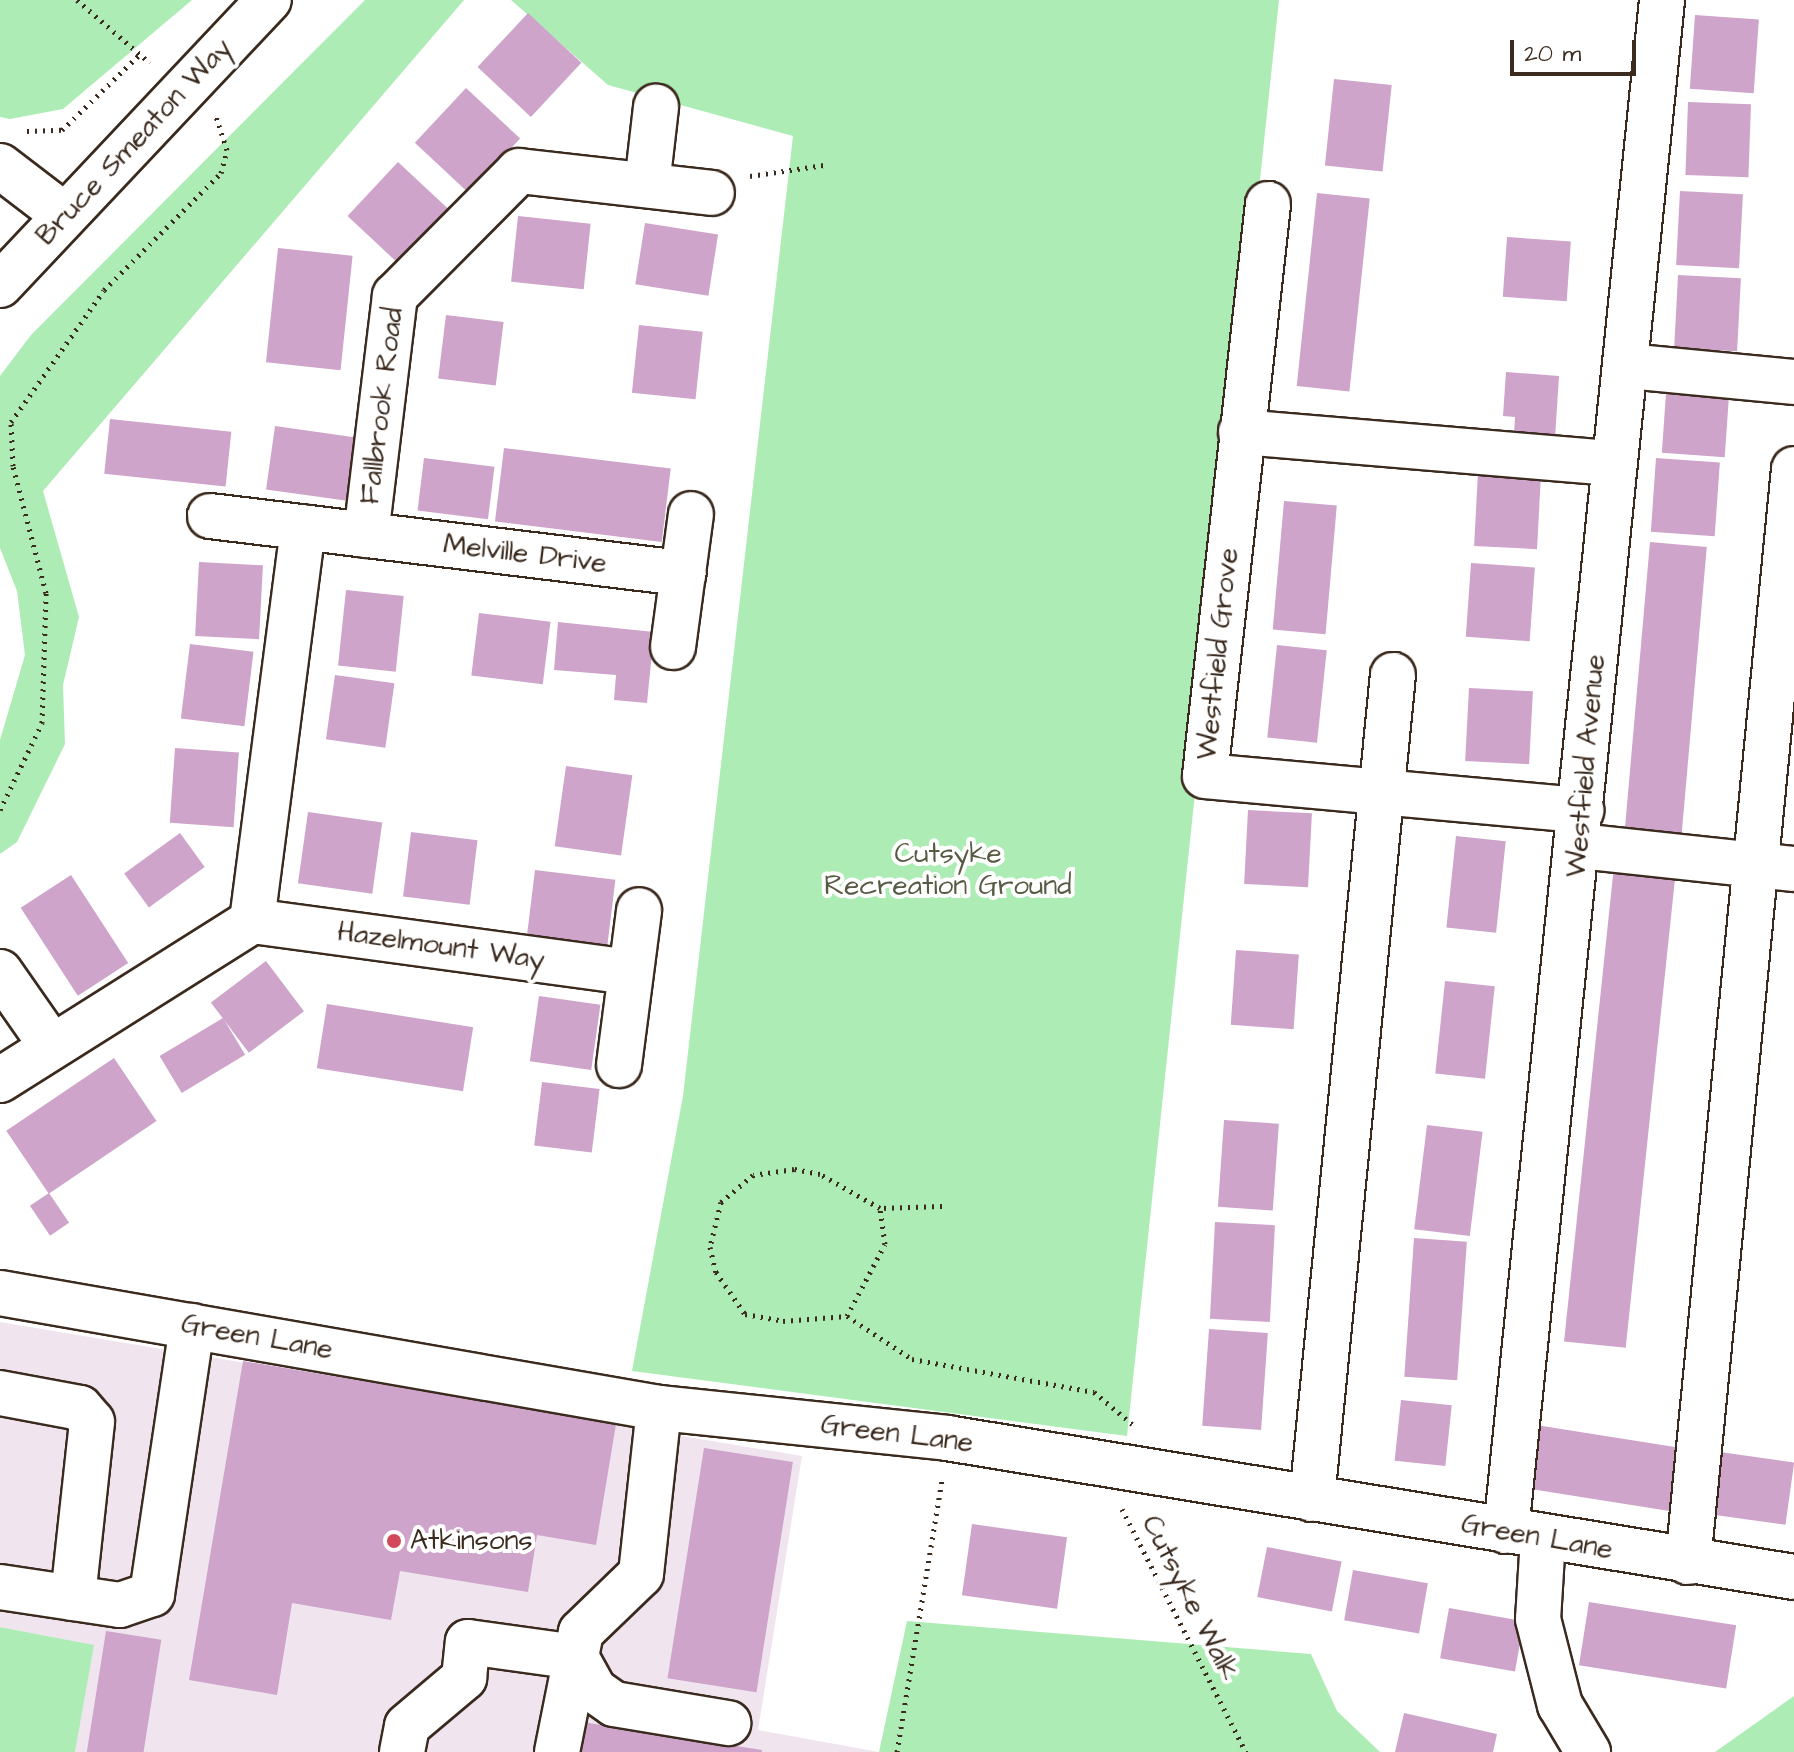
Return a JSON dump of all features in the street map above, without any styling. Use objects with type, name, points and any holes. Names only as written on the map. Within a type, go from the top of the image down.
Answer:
[{"type":"street","name":"Bruce Smeaton Way","points":[[0,285],[269,0]]},
{"type":"street","name":"Westfield Avenue","points":[[1588,1752],[1560,1705],[1538,1619],[1524,1535],[1580,828],[1662,0]]},
{"type":"street","points":[[647,185],[656,107]]},
{"type":"street","points":[[8,148],[64,215]]},
{"type":"street","name":"Fallbrook Road","points":[[210,516],[366,535],[395,296],[519,171],[712,193]]},
{"type":"street","name":"Westfield Grove","points":[[1268,204],[1205,776],[1383,794],[1580,828],[1777,868]]},
{"type":"street","points":[[1627,366],[1794,382]]},
{"type":"street","points":[[1241,432],[1614,463]]},
{"type":"street","points":[[1688,1562],[1777,868],[1794,469]]},
{"type":"street","points":[[673,647],[691,514]]},
{"type":"street","points":[[0,1080],[252,921],[303,527]]},
{"type":"street","name":"Melville Drive","points":[[366,535],[684,573]]},
{"type":"street","points":[[1312,1499],[1393,675]]},
{"type":"street","points":[[619,1065],[639,910]]},
{"type":"street","name":"Hazelmount Way","points":[[252,921],[629,972]]},
{"type":"street","points":[[0,972],[51,1045]]},
{"type":"street","name":"Green Lane","points":[[0,1293],[659,1408],[947,1438],[1794,1577]]},
{"type":"street","points":[[0,1587],[120,1605],[152,1594],[192,1326]]},
{"type":"street","points":[[0,1393],[80,1408],[92,1422],[73,1598]]},
{"type":"street","points":[[557,1752],[581,1632],[641,1574],[659,1408]]},
{"type":"street","points":[[402,1752],[407,1726],[464,1678],[468,1642],[576,1657]]},
{"type":"street","points":[[576,1657],[594,1690],[614,1704],[728,1723]]},
{"type":"path","points":[[0,810],[42,723],[46,607],[13,466],[11,422],[104,290],[221,173],[227,150],[219,120],[77,0]]},
{"type":"path","points":[[8,148],[62,130],[139,55]]},
{"type":"path","points":[[712,193],[768,169],[824,165]]},
{"type":"path","points":[[942,1206],[880,1208],[820,1174],[774,1169],[734,1188],[713,1225],[716,1272],[745,1314],[783,1321],[847,1316],[912,1359],[1094,1392],[1129,1422]]},
{"type":"path","points":[[847,1316],[885,1244],[880,1208]]},
{"type":"path","points":[[897,1752],[922,1634],[947,1438]]},
{"type":"path","name":"Cutsyke Walk","points":[[1097,1462],[1246,1752]]},
{"type":"shaded area","name":"Atkinsons","points":[[0,1322],[802,1456],[758,1730],[879,1752],[75,1752],[93,1645],[0,1627]]},
{"type":"green space","points":[[0,0],[192,0],[63,109],[10,119],[0,117]]},
{"type":"green space","points":[[365,0],[464,0],[43,491],[79,617],[63,685],[65,744],[17,842],[0,854],[0,740],[25,655],[17,591],[0,548],[0,376],[31,335]]},
{"type":"green space","name":"Cutsyke Recreation Ground","points":[[511,0],[1279,0],[1127,1436],[632,1371],[683,1096],[793,136],[608,85]]},
{"type":"green space","points":[[907,1621],[1311,1654],[1337,1711],[1380,1752],[879,1752]]},
{"type":"green space","points":[[0,1627],[94,1645],[75,1752],[0,1752]]},
{"type":"green space","points":[[1794,1696],[1794,1752],[1715,1752]]},
{"type":"building","points":[[528,13],[581,63],[531,117],[478,67]]},
{"type":"building","points":[[1695,15],[1759,19],[1754,93],[1690,89]]},
{"type":"building","points":[[1334,79],[1392,85],[1383,172],[1325,166]]},
{"type":"building","points":[[466,88],[520,138],[469,193],[415,143]]},
{"type":"building","points":[[1688,102],[1751,104],[1748,177],[1685,175]]},
{"type":"building","points":[[398,162],[452,212],[402,267],[348,216]]},
{"type":"building","points":[[1680,191],[1743,194],[1739,268],[1676,265]]},
{"type":"building","points":[[1317,193],[1370,199],[1349,391],[1297,386]]},
{"type":"building","points":[[518,216],[591,224],[584,289],[511,282]]},
{"type":"building","points":[[645,223],[718,235],[708,296],[635,284]]},
{"type":"building","points":[[1507,237],[1571,241],[1567,301],[1503,297]]},
{"type":"building","points":[[278,248],[353,256],[341,370],[266,362]]},
{"type":"building","points":[[1678,275],[1741,278],[1737,351],[1674,348]]},
{"type":"building","points":[[446,315],[504,322],[496,386],[438,379]]},
{"type":"building","points":[[639,325],[703,332],[696,399],[632,393]]},
{"type":"building","points":[[1506,372],[1559,376],[1555,438],[1514,435],[1515,417],[1503,416]]},
{"type":"building","points":[[1667,379],[1730,383],[1725,457],[1662,453]]},
{"type":"building","points":[[110,419],[231,432],[226,486],[104,474]]},
{"type":"building","points":[[275,426],[363,438],[354,502],[266,489]]},
{"type":"building","points":[[504,448],[671,468],[662,542],[495,521]]},
{"type":"building","points":[[424,458],[494,467],[488,519],[418,511]]},
{"type":"building","points":[[1656,458],[1720,462],[1715,536],[1651,532]]},
{"type":"building","points":[[1478,472],[1541,475],[1537,549],[1474,546]]},
{"type":"building","points":[[1284,501],[1337,506],[1326,634],[1273,630]]},
{"type":"building","points":[[1650,542],[1707,547],[1682,835],[1625,830]]},
{"type":"building","points":[[199,562],[263,565],[259,639],[195,636]]},
{"type":"building","points":[[1471,563],[1535,567],[1530,641],[1466,637]]},
{"type":"building","points":[[346,590],[404,596],[396,672],[338,666]]},
{"type":"building","points":[[479,613],[550,622],[543,684],[471,676]]},
{"type":"building","points":[[558,622],[654,632],[647,703],[614,700],[616,675],[554,670]]},
{"type":"building","points":[[190,644],[254,652],[244,726],[181,718]]},
{"type":"building","points":[[1277,645],[1327,650],[1317,743],[1267,737]]},
{"type":"building","points":[[335,675],[394,683],[385,748],[326,739]]},
{"type":"building","points":[[1469,688],[1533,691],[1529,764],[1465,761]]},
{"type":"building","points":[[175,748],[239,752],[234,827],[170,823]]},
{"type":"building","points":[[566,766],[632,775],[621,856],[555,846]]},
{"type":"building","points":[[1248,810],[1312,813],[1308,887],[1244,884]]},
{"type":"building","points":[[308,812],[382,822],[372,894],[298,883]]},
{"type":"building","points":[[411,832],[478,840],[470,905],[403,897]]},
{"type":"building","points":[[180,833],[205,867],[149,908],[124,874]]},
{"type":"building","points":[[1456,836],[1506,841],[1496,933],[1446,927]]},
{"type":"building","points":[[1614,866],[1676,872],[1626,1348],[1564,1341]]},
{"type":"building","points":[[535,870],[615,880],[607,951],[526,941]]},
{"type":"building","points":[[71,875],[128,963],[78,996],[21,908]]},
{"type":"building","points":[[1236,950],[1299,954],[1294,1029],[1231,1025]]},
{"type":"building","points":[[266,961],[304,1011],[249,1053],[211,1003]]},
{"type":"building","points":[[1445,981],[1495,986],[1485,1079],[1435,1073]]},
{"type":"building","points":[[539,996],[600,1005],[591,1070],[530,1061]]},
{"type":"building","points":[[327,1004],[473,1027],[463,1091],[317,1068]]},
{"type":"building","points":[[223,1018],[245,1055],[182,1093],[160,1056]]},
{"type":"building","points":[[114,1058],[156,1121],[49,1194],[6,1131]]},
{"type":"building","points":[[542,1082],[600,1089],[592,1153],[534,1146]]},
{"type":"building","points":[[1224,1120],[1279,1124],[1273,1211],[1218,1207]]},
{"type":"building","points":[[1427,1125],[1483,1132],[1470,1236],[1414,1229]]},
{"type":"building","points":[[49,1193],[69,1223],[50,1236],[30,1206]]},
{"type":"building","points":[[1215,1222],[1275,1225],[1270,1322],[1210,1319]]},
{"type":"building","points":[[1414,1238],[1467,1242],[1457,1380],[1404,1377]]},
{"type":"building","points":[[1209,1329],[1268,1333],[1261,1430],[1202,1426]]},
{"type":"building","points":[[243,1361],[616,1424],[596,1545],[537,1535],[528,1592],[400,1571],[391,1620],[292,1603],[277,1695],[189,1680]]},
{"type":"building","points":[[1401,1400],[1452,1405],[1445,1466],[1395,1461]]},
{"type":"building","points":[[1536,1425],[1684,1448],[1674,1512],[1526,1488]]},
{"type":"building","points":[[704,1448],[793,1462],[756,1692],[668,1678]]},
{"type":"building","points":[[1713,1451],[1794,1462],[1785,1525],[1704,1513]]},
{"type":"building","points":[[972,1524],[1067,1537],[1057,1609],[962,1595]]},
{"type":"building","points":[[1267,1547],[1342,1562],[1332,1612],[1257,1597]]},
{"type":"building","points":[[1353,1570],[1428,1583],[1419,1633],[1344,1620]]},
{"type":"building","points":[[1589,1602],[1736,1625],[1726,1689],[1579,1665]]},
{"type":"building","points":[[1449,1608],[1524,1621],[1515,1671],[1440,1658]]},
{"type":"building","points":[[106,1631],[161,1640],[144,1752],[87,1752]]},
{"type":"building","points":[[1404,1713],[1497,1734],[1493,1752],[1395,1752]]},
{"type":"building","points":[[576,1721],[762,1750],[762,1752],[572,1752]]},
{"type":"place","name":"Atkinsons","points":[[394,1541]]}]
